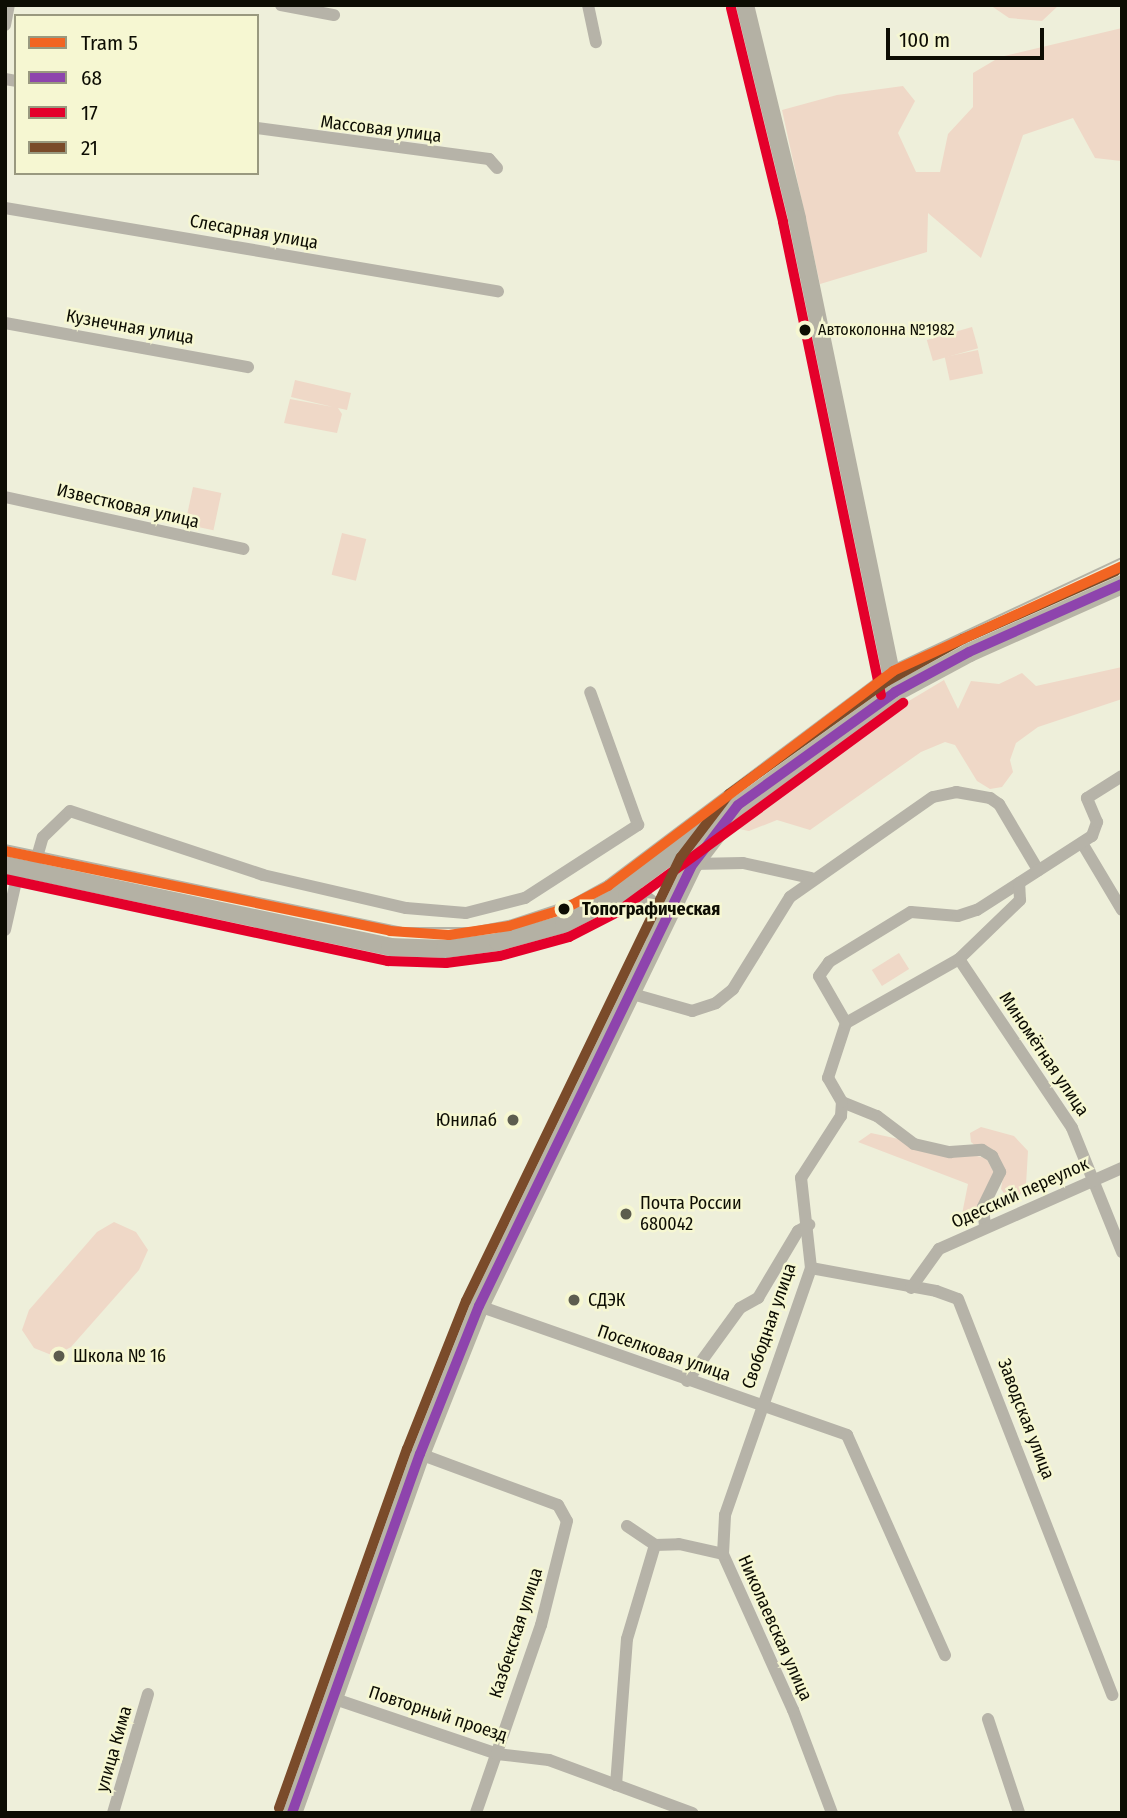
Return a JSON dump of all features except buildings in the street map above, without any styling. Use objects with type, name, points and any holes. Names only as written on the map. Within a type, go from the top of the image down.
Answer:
[{"type":"main road","points":[[745,5],[797,219],[895,692]]},
{"type":"main road","points":[[609,901],[895,692],[970,652],[1122,584]]},
{"type":"main road","points":[[292,1813],[420,1454],[479,1306],[656,935],[693,864],[738,805]]},
{"type":"main road","points":[[19,868],[390,947],[419,949],[498,942],[564,924],[627,895],[642,897],[655,907],[659,920],[656,935]]},
{"type":"street","points":[[5,25],[9,5]]},
{"type":"street","points":[[281,5],[334,15]]},
{"type":"street","points":[[588,5],[596,42]]},
{"type":"street","name":"Массовая улица","points":[[259,128],[489,159],[497,167]]},
{"type":"street","name":"Слесарная улица","points":[[5,208],[498,291]]},
{"type":"street","name":"Кузнечная улица","points":[[5,323],[248,367]]},
{"type":"street","name":"Известковая улица","points":[[5,497],[243,549]]},
{"type":"street","points":[[5,930],[19,868],[43,837],[70,811],[263,875],[406,908],[466,913],[525,898],[638,825],[590,692]]},
{"type":"street","points":[[846,1023],[819,976],[829,962],[911,912],[969,915],[1082,843],[1097,827],[1087,798],[1122,776]]},
{"type":"street","points":[[629,993],[692,1011],[716,1003],[733,989],[780,909],[811,878],[933,797],[956,792],[977,794],[999,804],[1038,870]]},
{"type":"street","points":[[1082,843],[1122,910]]},
{"type":"street","points":[[693,864],[743,863],[811,878]]},
{"type":"street","points":[[985,1227],[983,1207],[1000,1172],[992,1156],[982,1150],[950,1152],[914,1144],[883,1119],[842,1102],[828,1078],[846,1023],[959,959],[1020,900],[1019,883]]},
{"type":"street","name":"Миномётная улица","points":[[959,959],[1072,1128],[1122,1252]]},
{"type":"street","name":"Свободная улица","points":[[723,1553],[725,1515],[760,1405],[811,1268],[809,1225],[802,1178],[839,1121],[842,1102]]},
{"type":"street","name":"Одесский переулок","points":[[911,1288],[939,1249],[1093,1178],[1122,1168]]},
{"type":"street","points":[[687,1381],[740,1308],[758,1298],[798,1231],[809,1225]]},
{"type":"street","name":"Заводская улица","points":[[811,1268],[952,1295],[969,1318],[1112,1695]]},
{"type":"street","name":"Поселковая улица","points":[[479,1306],[847,1435],[945,1655]]},
{"type":"street","name":"Казбекская улица","points":[[420,1454],[558,1505],[567,1521],[541,1625],[476,1813]]},
{"type":"street","points":[[616,1785],[627,1639],[655,1545],[627,1526]]},
{"type":"street","name":"Николаевская улица","points":[[655,1545],[679,1544],[723,1553],[793,1710],[832,1813]]},
{"type":"street","name":"улица Кима","points":[[113,1813],[148,1695]]},
{"type":"street","name":"Повторный проезд","points":[[332,1699],[497,1754],[549,1760],[692,1813]]},
{"type":"street","points":[[988,1719],[1017,1812]]},
{"type":"shaded area","points":[[990,5],[1059,5],[1042,21],[1009,18]]},
{"type":"shaded area","points":[[1122,28],[1122,200],[1121,161],[1095,158],[1073,118],[1023,135],[981,258],[928,213],[927,252],[820,284],[782,110],[837,95],[903,86],[915,101],[898,133],[916,172],[940,172],[948,134],[973,107],[973,73],[1000,57]]},
{"type":"shaded area","points":[[972,327],[978,348],[933,361],[927,340]]},
{"type":"shaded area","points":[[978,350],[983,373],[950,381],[945,357]]},
{"type":"shaded area","points":[[295,380],[351,393],[347,410],[338,408],[342,414],[337,433],[284,423],[290,399],[333,407],[291,397]]},
{"type":"shaded area","points":[[193,487],[221,493],[213,530],[185,524]]},
{"type":"shaded area","points":[[342,533],[366,539],[356,581],[332,575]]},
{"type":"shaded area","points":[[1122,667],[1122,699],[1038,727],[1016,743],[1010,760],[1013,772],[1002,787],[990,789],[977,781],[955,745],[945,742],[921,752],[810,830],[777,820],[749,831],[739,829],[743,819],[892,711],[944,680],[958,709],[971,681],[999,684],[1022,673],[1036,686]]},
{"type":"shaded area","points":[[899,953],[909,969],[882,986],[872,970]]},
{"type":"shaded area","points":[[981,1127],[1014,1136],[1028,1151],[1026,1185],[1018,1198],[1006,1196],[1001,1189],[1004,1171],[971,1142],[970,1133]]},
{"type":"shaded area","points":[[871,1133],[986,1158],[995,1174],[974,1219],[965,1222],[962,1214],[968,1184],[858,1142]]},
{"type":"shaded area","points":[[114,1222],[136,1232],[148,1250],[139,1270],[71,1347],[54,1356],[34,1348],[22,1330],[29,1310],[97,1232]]},
{"type":"tram line","points":[[5,845],[401,928],[472,928],[509,921],[572,900],[606,881],[892,666],[1122,558]]},
{"type":"tram line","name":"5","points":[[5,851],[390,931],[449,935],[509,926],[564,909],[608,886],[893,671],[1122,566]]},
{"type":"transit line","name":"17","points":[[731,8],[783,222],[881,695]]},
{"type":"transit line","name":"21","points":[[279,1808],[407,1449],[466,1301],[681,857],[729,794],[887,681],[963,639],[1116,571]]},
{"type":"transit line","name":"68","points":[[292,1813],[420,1454],[479,1306],[693,864],[738,805],[895,692],[969,652],[1122,584]]},
{"type":"transit line","name":"17","points":[[5,879],[388,961],[446,963],[500,956],[569,937],[616,913],[903,703]]},
{"type":"place","name":"Автоколонна №1982","points":[[805,330]]},
{"type":"place","name":"Топографическая","points":[[564,909]]},
{"type":"place","name":"Юнилаб","points":[[513,1120]]},
{"type":"place","name":"Почта России 680042","points":[[626,1214]]},
{"type":"place","name":"СДЭК","points":[[574,1300]]},
{"type":"place","name":"Школа № 16","points":[[59,1356]]}]
